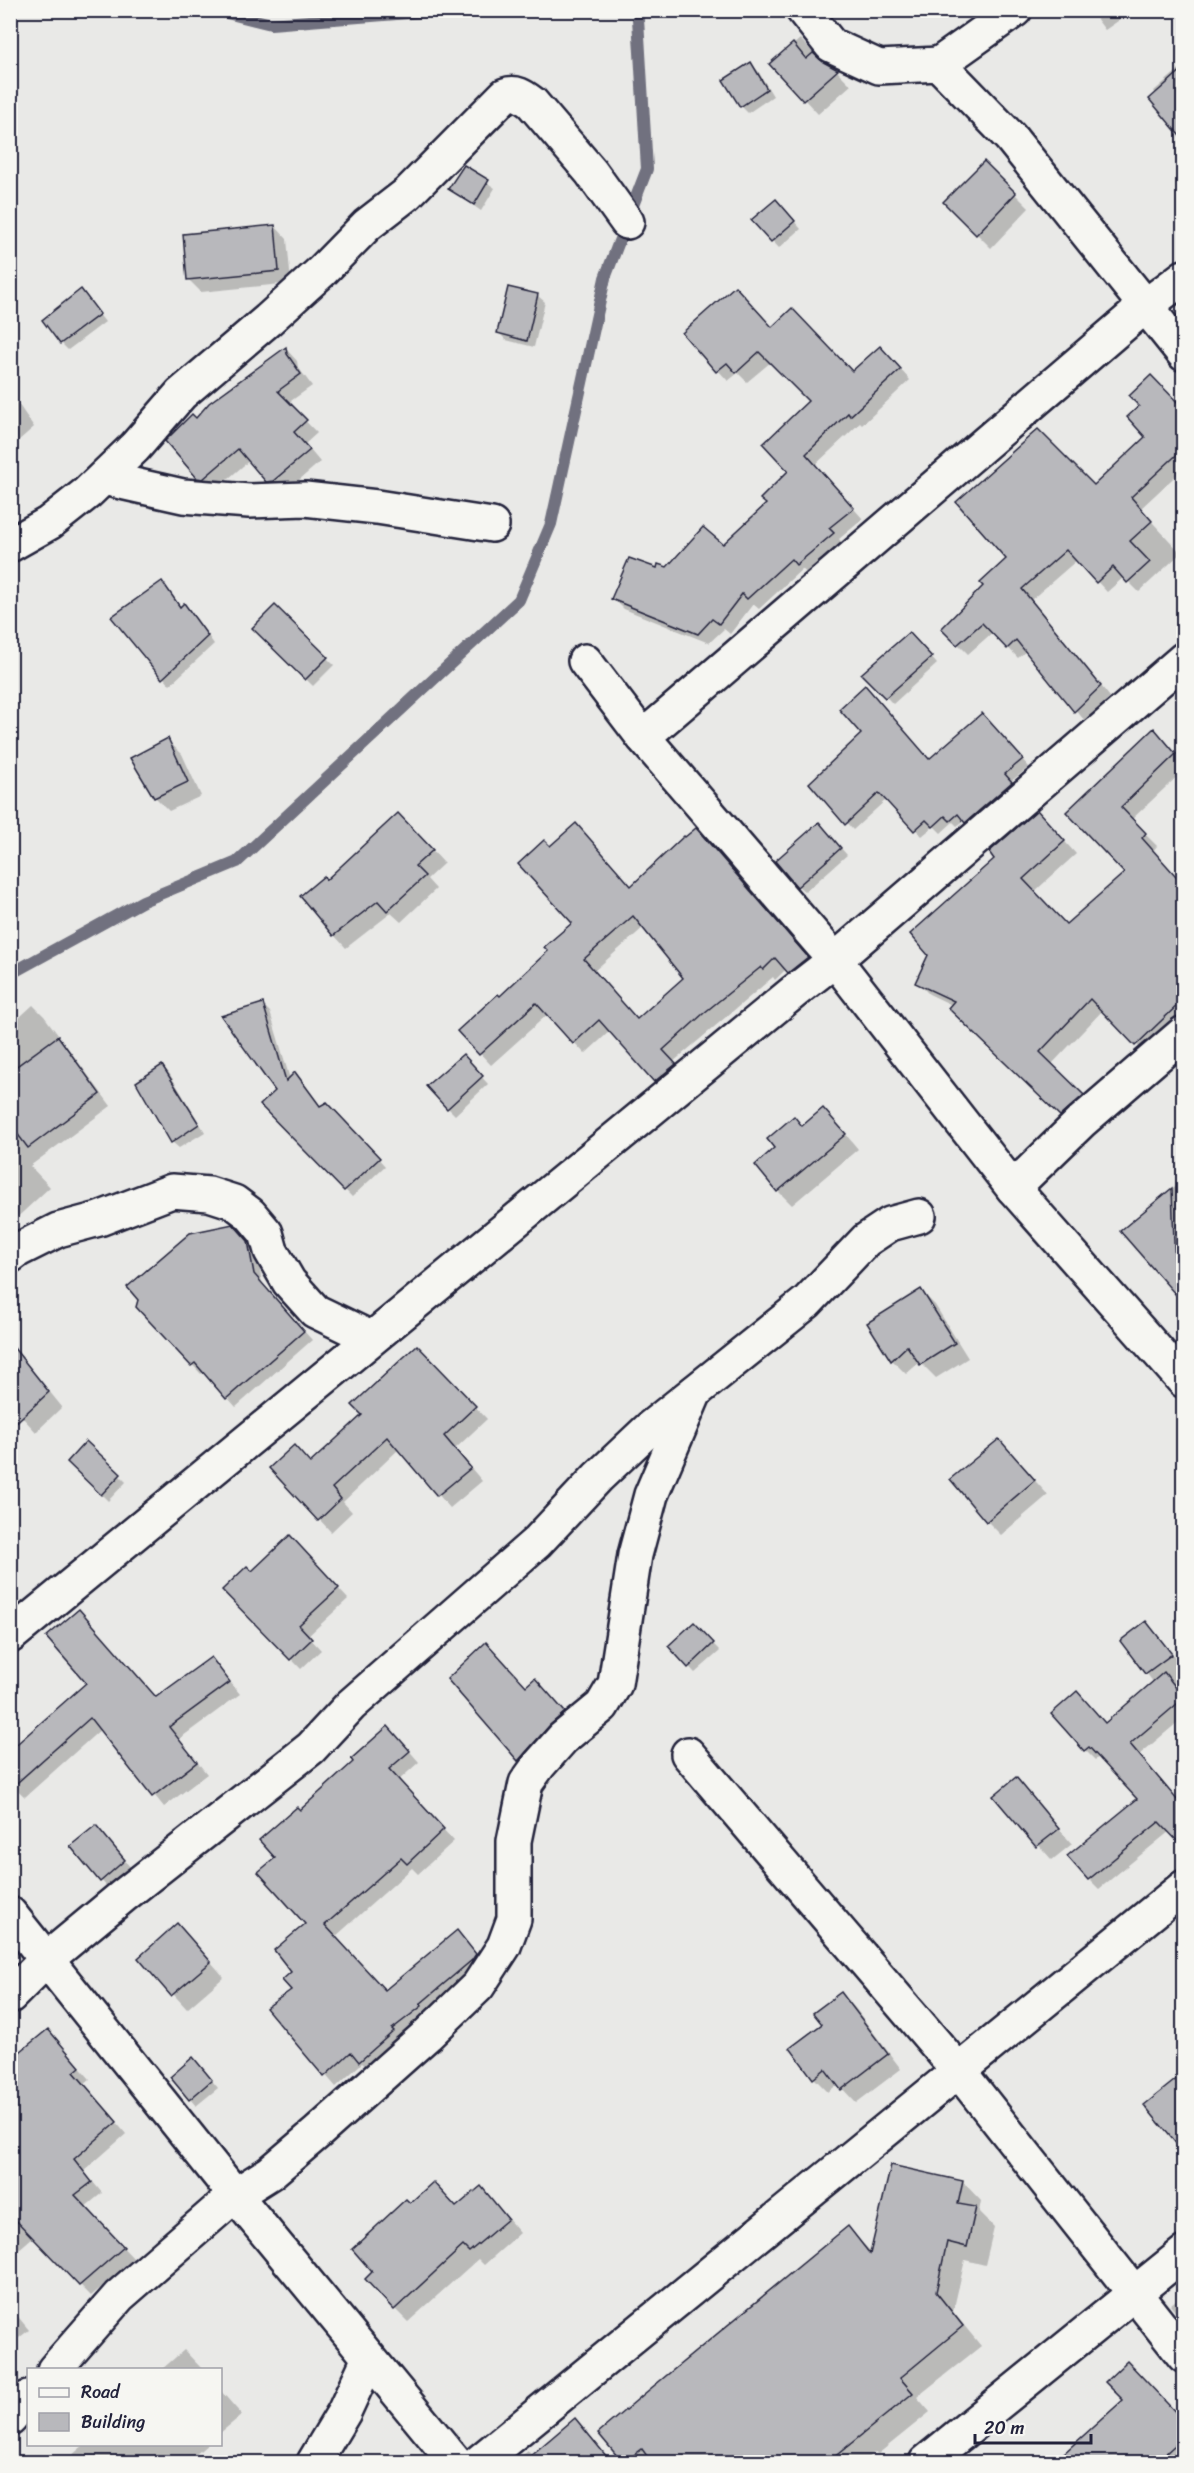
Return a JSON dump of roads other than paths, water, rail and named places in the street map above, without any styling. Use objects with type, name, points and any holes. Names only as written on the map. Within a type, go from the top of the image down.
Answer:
[{"type":"street","points":[[803,10],[831,45],[879,67],[939,64],[1015,10]]},
{"type":"street","points":[[939,64],[1010,137],[1144,307],[1184,354]]},
{"type":"street","points":[[10,545],[49,523],[87,493],[135,447],[181,394],[322,271],[367,225],[407,194],[505,94],[512,92],[532,103],[591,172],[627,222]]},
{"type":"street","points":[[642,737],[1144,307],[1184,277]]},
{"type":"street","points":[[103,478],[183,496],[249,501],[305,499],[377,507],[492,525]]},
{"type":"street","points":[[10,1636],[835,960],[1184,659]]},
{"type":"street","points":[[585,662],[642,737],[835,960],[1013,1188],[1184,1381]]},
{"type":"street","points":[[1013,1188],[1082,1121],[1184,1033]]},
{"type":"street","points":[[10,1256],[58,1230],[99,1219],[172,1191],[208,1194],[234,1202],[250,1214],[266,1233],[271,1251],[289,1282],[315,1311],[372,1338]]},
{"type":"street","points":[[10,1996],[47,1959],[311,1748],[351,1705],[537,1542],[598,1476],[651,1427],[807,1302],[866,1240],[890,1224],[919,1215]]},
{"type":"street","points":[[56,2368],[120,2296],[235,2195],[270,2173],[427,2035],[478,1986],[504,1946],[514,1919],[514,1841],[526,1783],[538,1765],[563,1738],[602,1706],[615,1684],[619,1671],[627,1596],[651,1496],[695,1392]]},
{"type":"street","points":[[688,1754],[958,2070],[1184,2356]]},
{"type":"street","points":[[479,2463],[1184,1887]]},
{"type":"street","points":[[10,1914],[235,2195],[455,2463]]},
{"type":"street","points":[[926,2463],[1184,2253]]},
{"type":"street","points":[[314,2463],[344,2412],[369,2358]]},
{"type":"street","points":[[10,2419],[27,2399]]},
{"type":"waterway","points":[[215,10],[271,24],[447,10]]},
{"type":"waterway","points":[[10,974],[143,901],[237,862],[519,600],[551,524],[605,278],[647,169],[639,10]]}]
